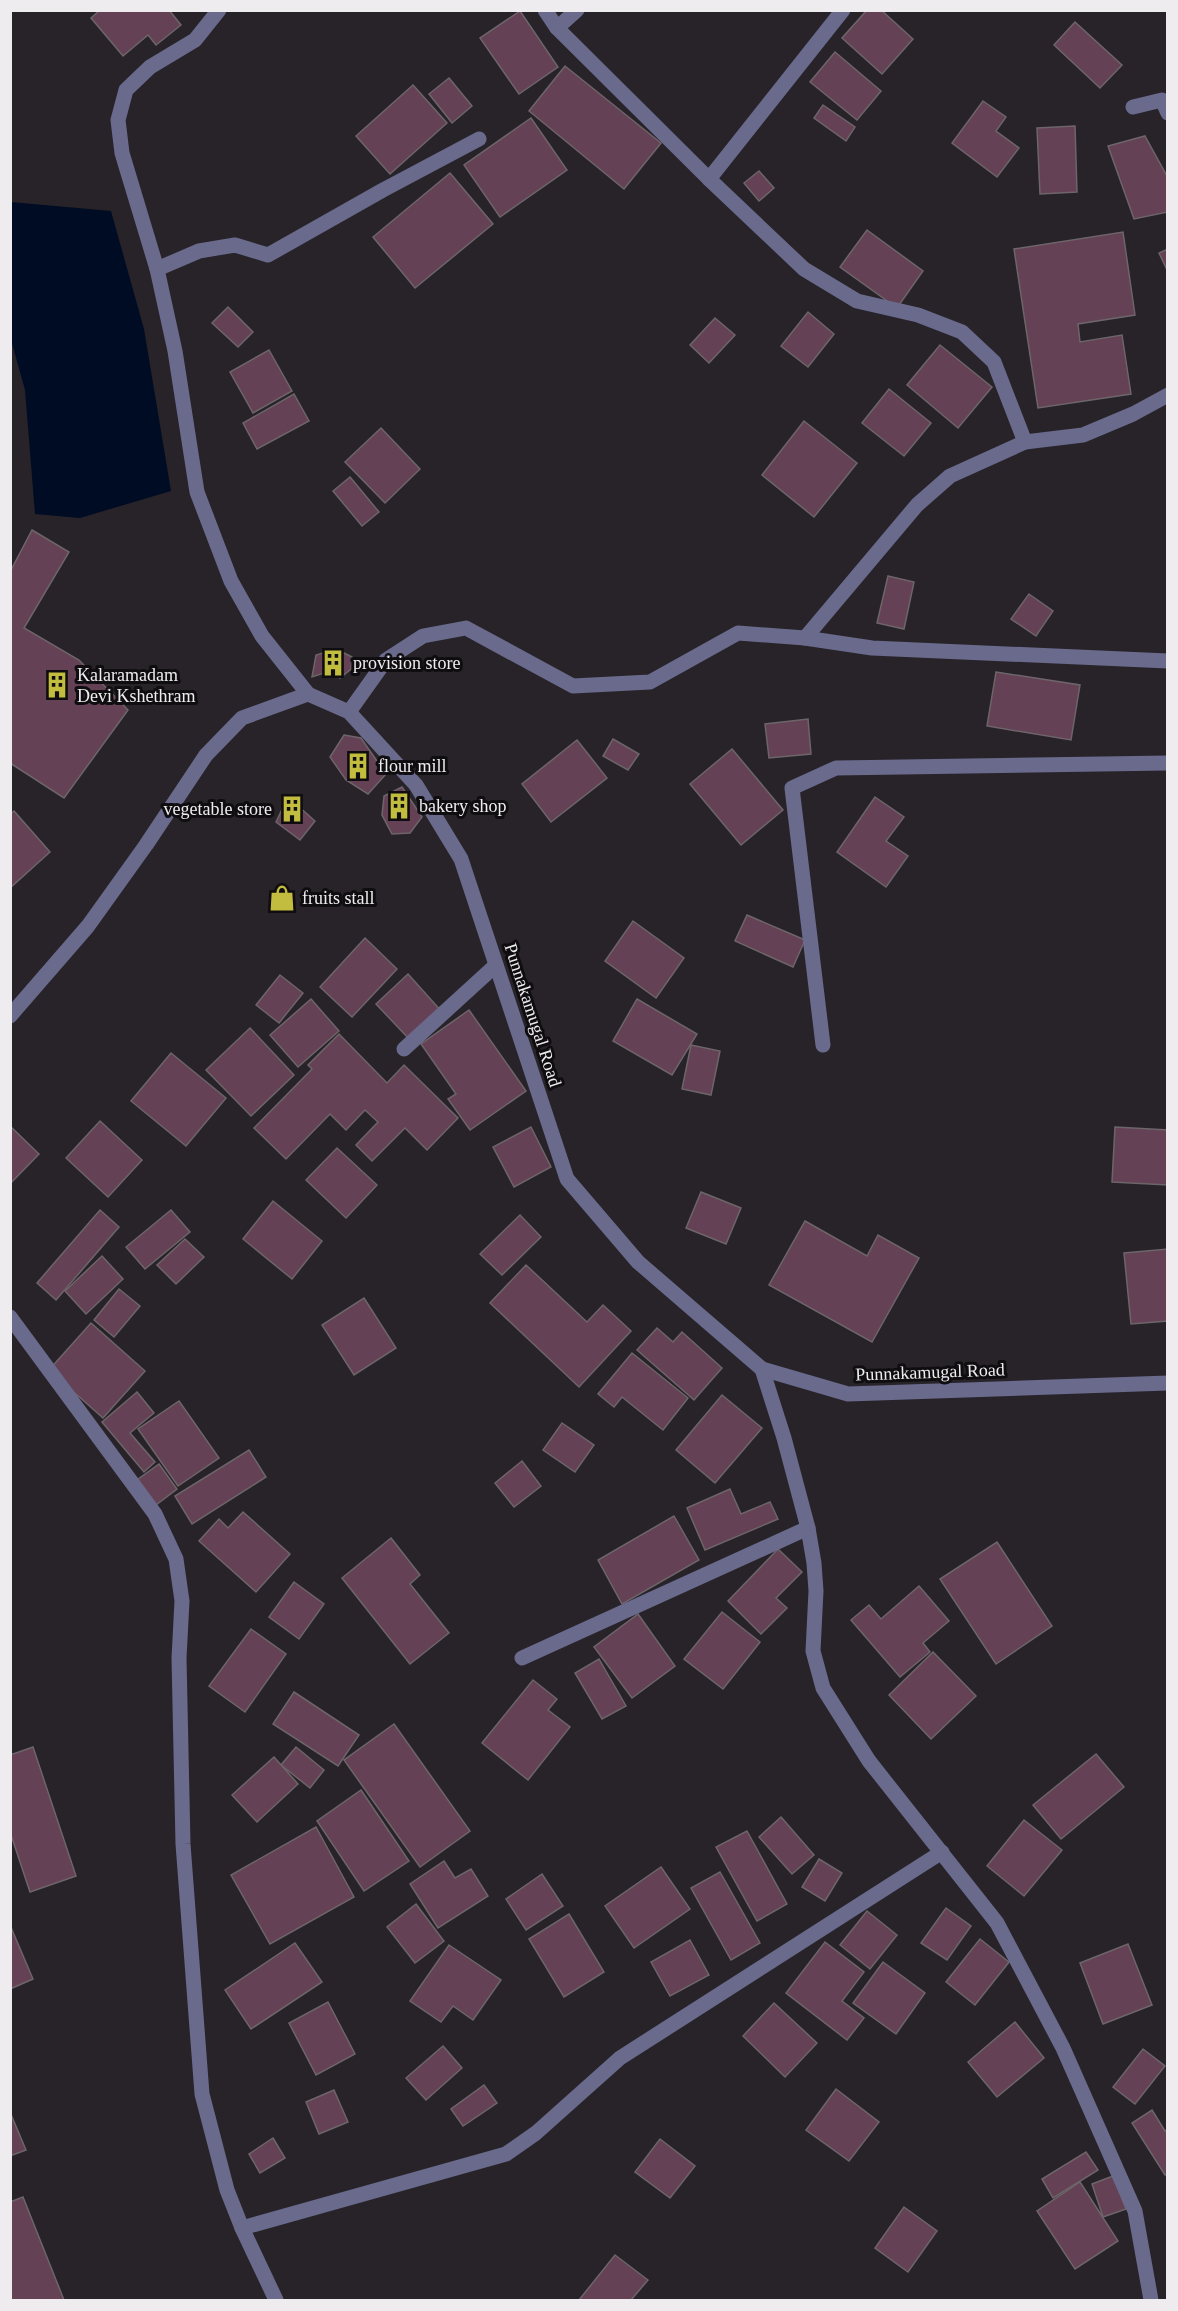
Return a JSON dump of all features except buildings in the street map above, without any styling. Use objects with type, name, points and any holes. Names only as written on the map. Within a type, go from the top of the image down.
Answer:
[{"type":"street","points":[[10,1016],[88,926],[206,755],[242,718],[308,694],[262,636],[236,590],[197,492],[175,351],[157,269],[122,153],[118,120],[126,90],[150,67],[195,40],[219,10]]},
{"type":"street","points":[[545,10],[557,28],[709,179],[804,269],[857,301],[918,315],[962,332],[994,363],[1025,442]]},
{"type":"street","points":[[557,28],[577,10]]},
{"type":"street","points":[[709,179],[843,10]]},
{"type":"street","points":[[1133,107],[1162,100],[1167,113]]},
{"type":"street","points":[[157,269],[199,251],[236,245],[268,255],[479,139]]},
{"type":"street","points":[[805,638],[917,505],[950,476],[1025,442],[1083,435],[1133,414],[1167,395]]},
{"type":"street","points":[[349,712],[386,660],[423,636],[466,628],[573,686],[650,682],[738,633],[805,638],[872,648],[1167,661]]},
{"type":"street","name":"Punnakamugal Road","points":[[308,694],[349,712],[416,785],[461,859],[567,1179],[638,1262],[762,1369],[848,1394],[1167,1383]]},
{"type":"street","points":[[823,1045],[792,788],[836,768],[1167,763]]},
{"type":"street","points":[[404,1049],[496,965]]},
{"type":"street","points":[[10,1317],[155,1514],[176,1559],[182,1600],[179,1658],[183,1845],[202,2094],[227,2190],[276,2301]]},
{"type":"street","points":[[762,1369],[784,1438],[808,1528],[816,1591],[813,1651],[823,1688],[869,1761],[997,1923],[1063,2048],[1135,2211],[1151,2301]]},
{"type":"street","points":[[522,1658],[808,1528]]},
{"type":"street","points":[[242,2228],[506,2154],[536,2133],[620,2058],[942,1852]]},
{"type":"water","points":[[11,202],[111,211],[144,329],[171,491],[80,518],[35,514],[25,390],[11,340]]},
{"type":"place","name":"provision store","points":[[333,663]]},
{"type":"place","name":"Kalaramadam Devi Kshethram","points":[[57,685]]},
{"type":"place","name":"flour mill","points":[[358,766]]},
{"type":"place","name":"bakery shop","points":[[399,806]]},
{"type":"place","name":"vegetable store","points":[[292,809]]},
{"type":"place","name":"fruits stall","points":[[282,898]]}]
